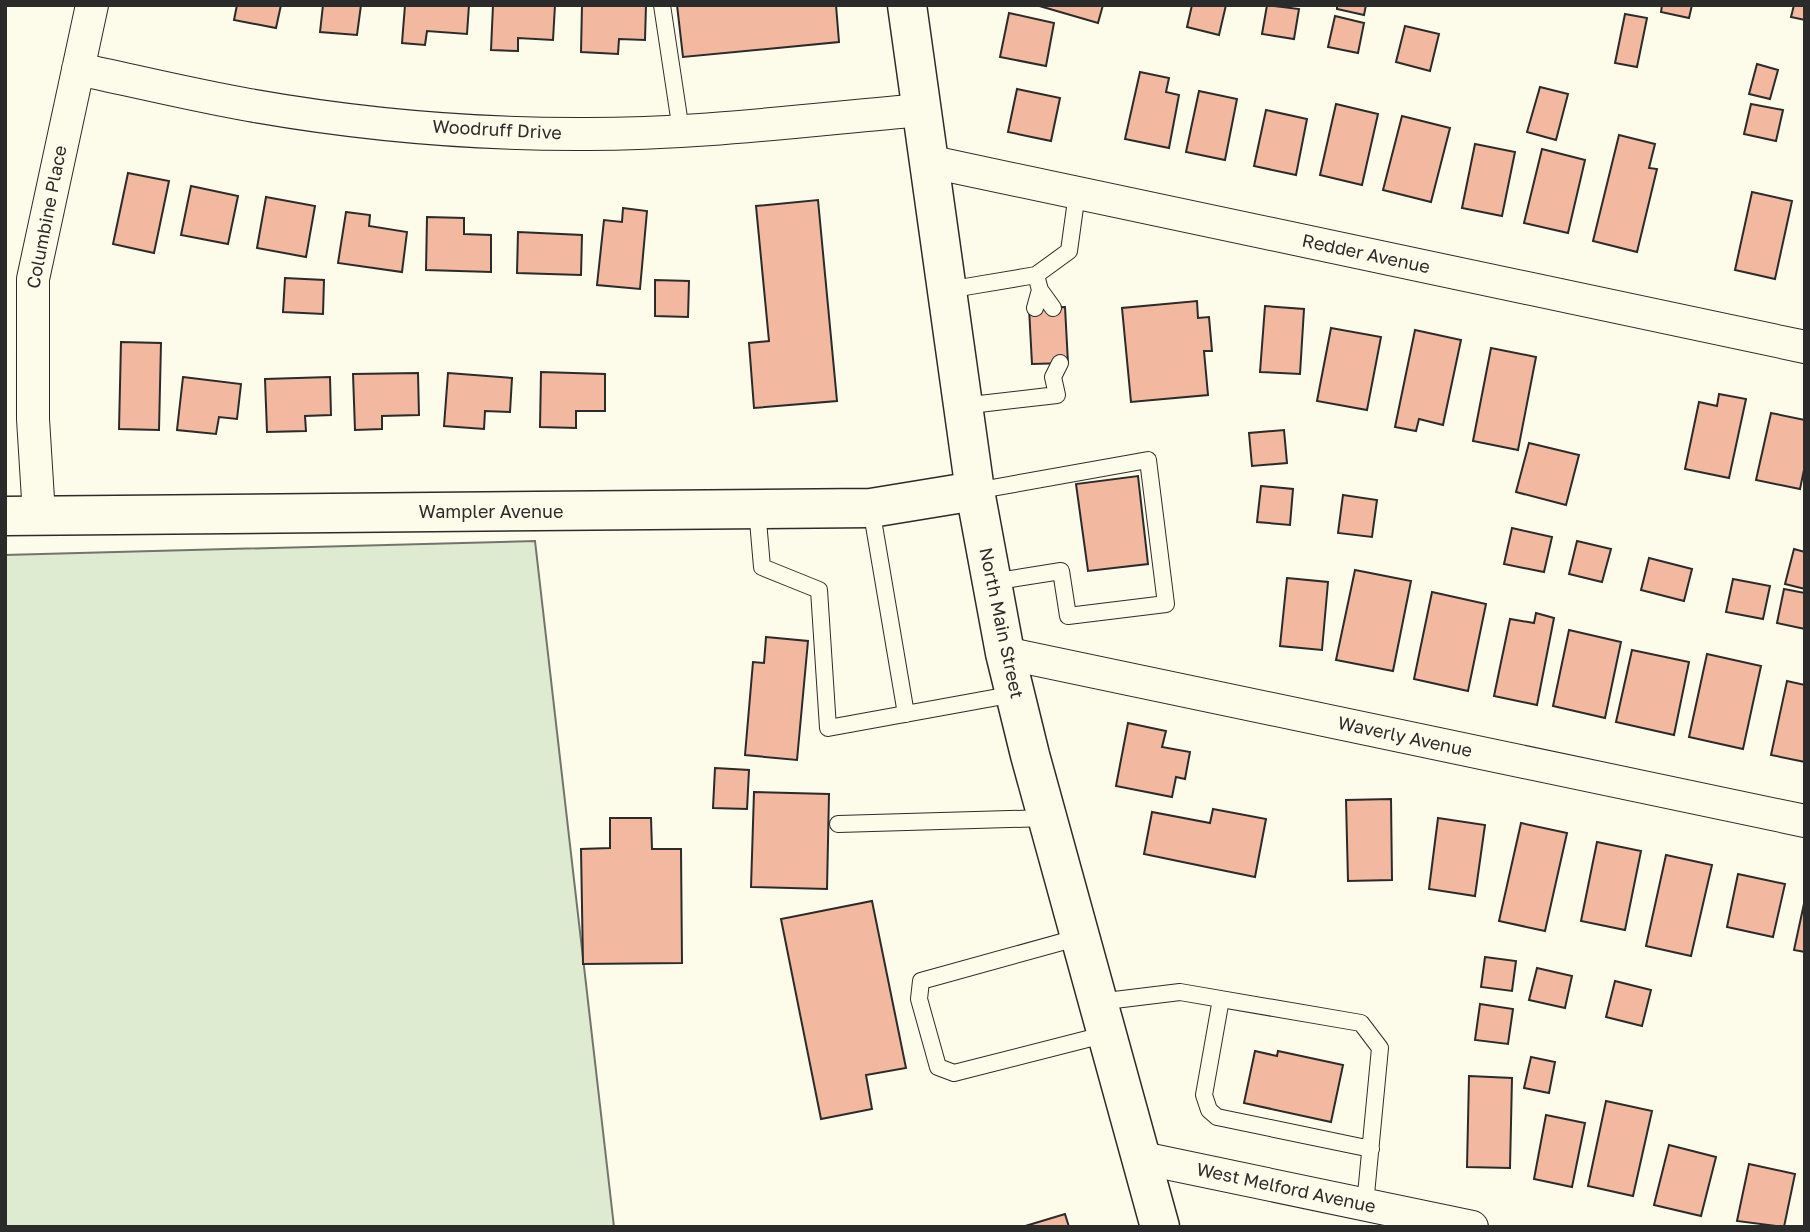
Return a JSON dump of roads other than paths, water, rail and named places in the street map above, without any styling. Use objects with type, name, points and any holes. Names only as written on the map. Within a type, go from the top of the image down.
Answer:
[{"type":"main road","name":"North Main Street","points":[[907,5],[962,406],[1005,653],[1047,818],[1160,1227]]},
{"type":"main road","name":"Wampler Avenue","points":[[22,516],[871,508],[975,491]]},
{"type":"street","name":"Columbine Place","points":[[22,516],[33,419],[33,279],[92,5]]},
{"type":"street","name":"Woodruff Drive","points":[[78,69],[250,105],[367,122],[499,132],[577,134],[681,131],[921,110]]},
{"type":"street","name":"Redder Avenue","points":[[927,161],[1805,347]]},
{"type":"street","name":"Waverly Avenue","points":[[1005,653],[1805,821]]},
{"type":"street","name":"West Melford Avenue","points":[[1142,1158],[1472,1227]]},
{"type":"lane","points":[[662,5],[681,131]]},
{"type":"lane","points":[[1035,308],[1038,282],[1069,251],[1077,193]]},
{"type":"lane","points":[[946,290],[1038,282]]},
{"type":"lane","points":[[1038,282],[1053,307]]},
{"type":"lane","points":[[962,406],[1057,395],[1052,368]]},
{"type":"lane","points":[[975,491],[1148,460],[1166,604],[1068,616],[1061,570],[992,582]]},
{"type":"lane","points":[[871,508],[906,714]]},
{"type":"lane","points":[[757,509],[762,567],[819,590],[828,728],[1015,694]]},
{"type":"lane","points":[[838,824],[1047,818]]},
{"type":"lane","points":[[1080,937],[920,981],[919,999],[938,1067],[945,1072],[954,1073],[1180,992],[1361,1023],[1380,1048],[1365,1205]]},
{"type":"lane","points":[[1221,999],[1204,1096],[1209,1110],[1217,1117],[1371,1149]]}]
